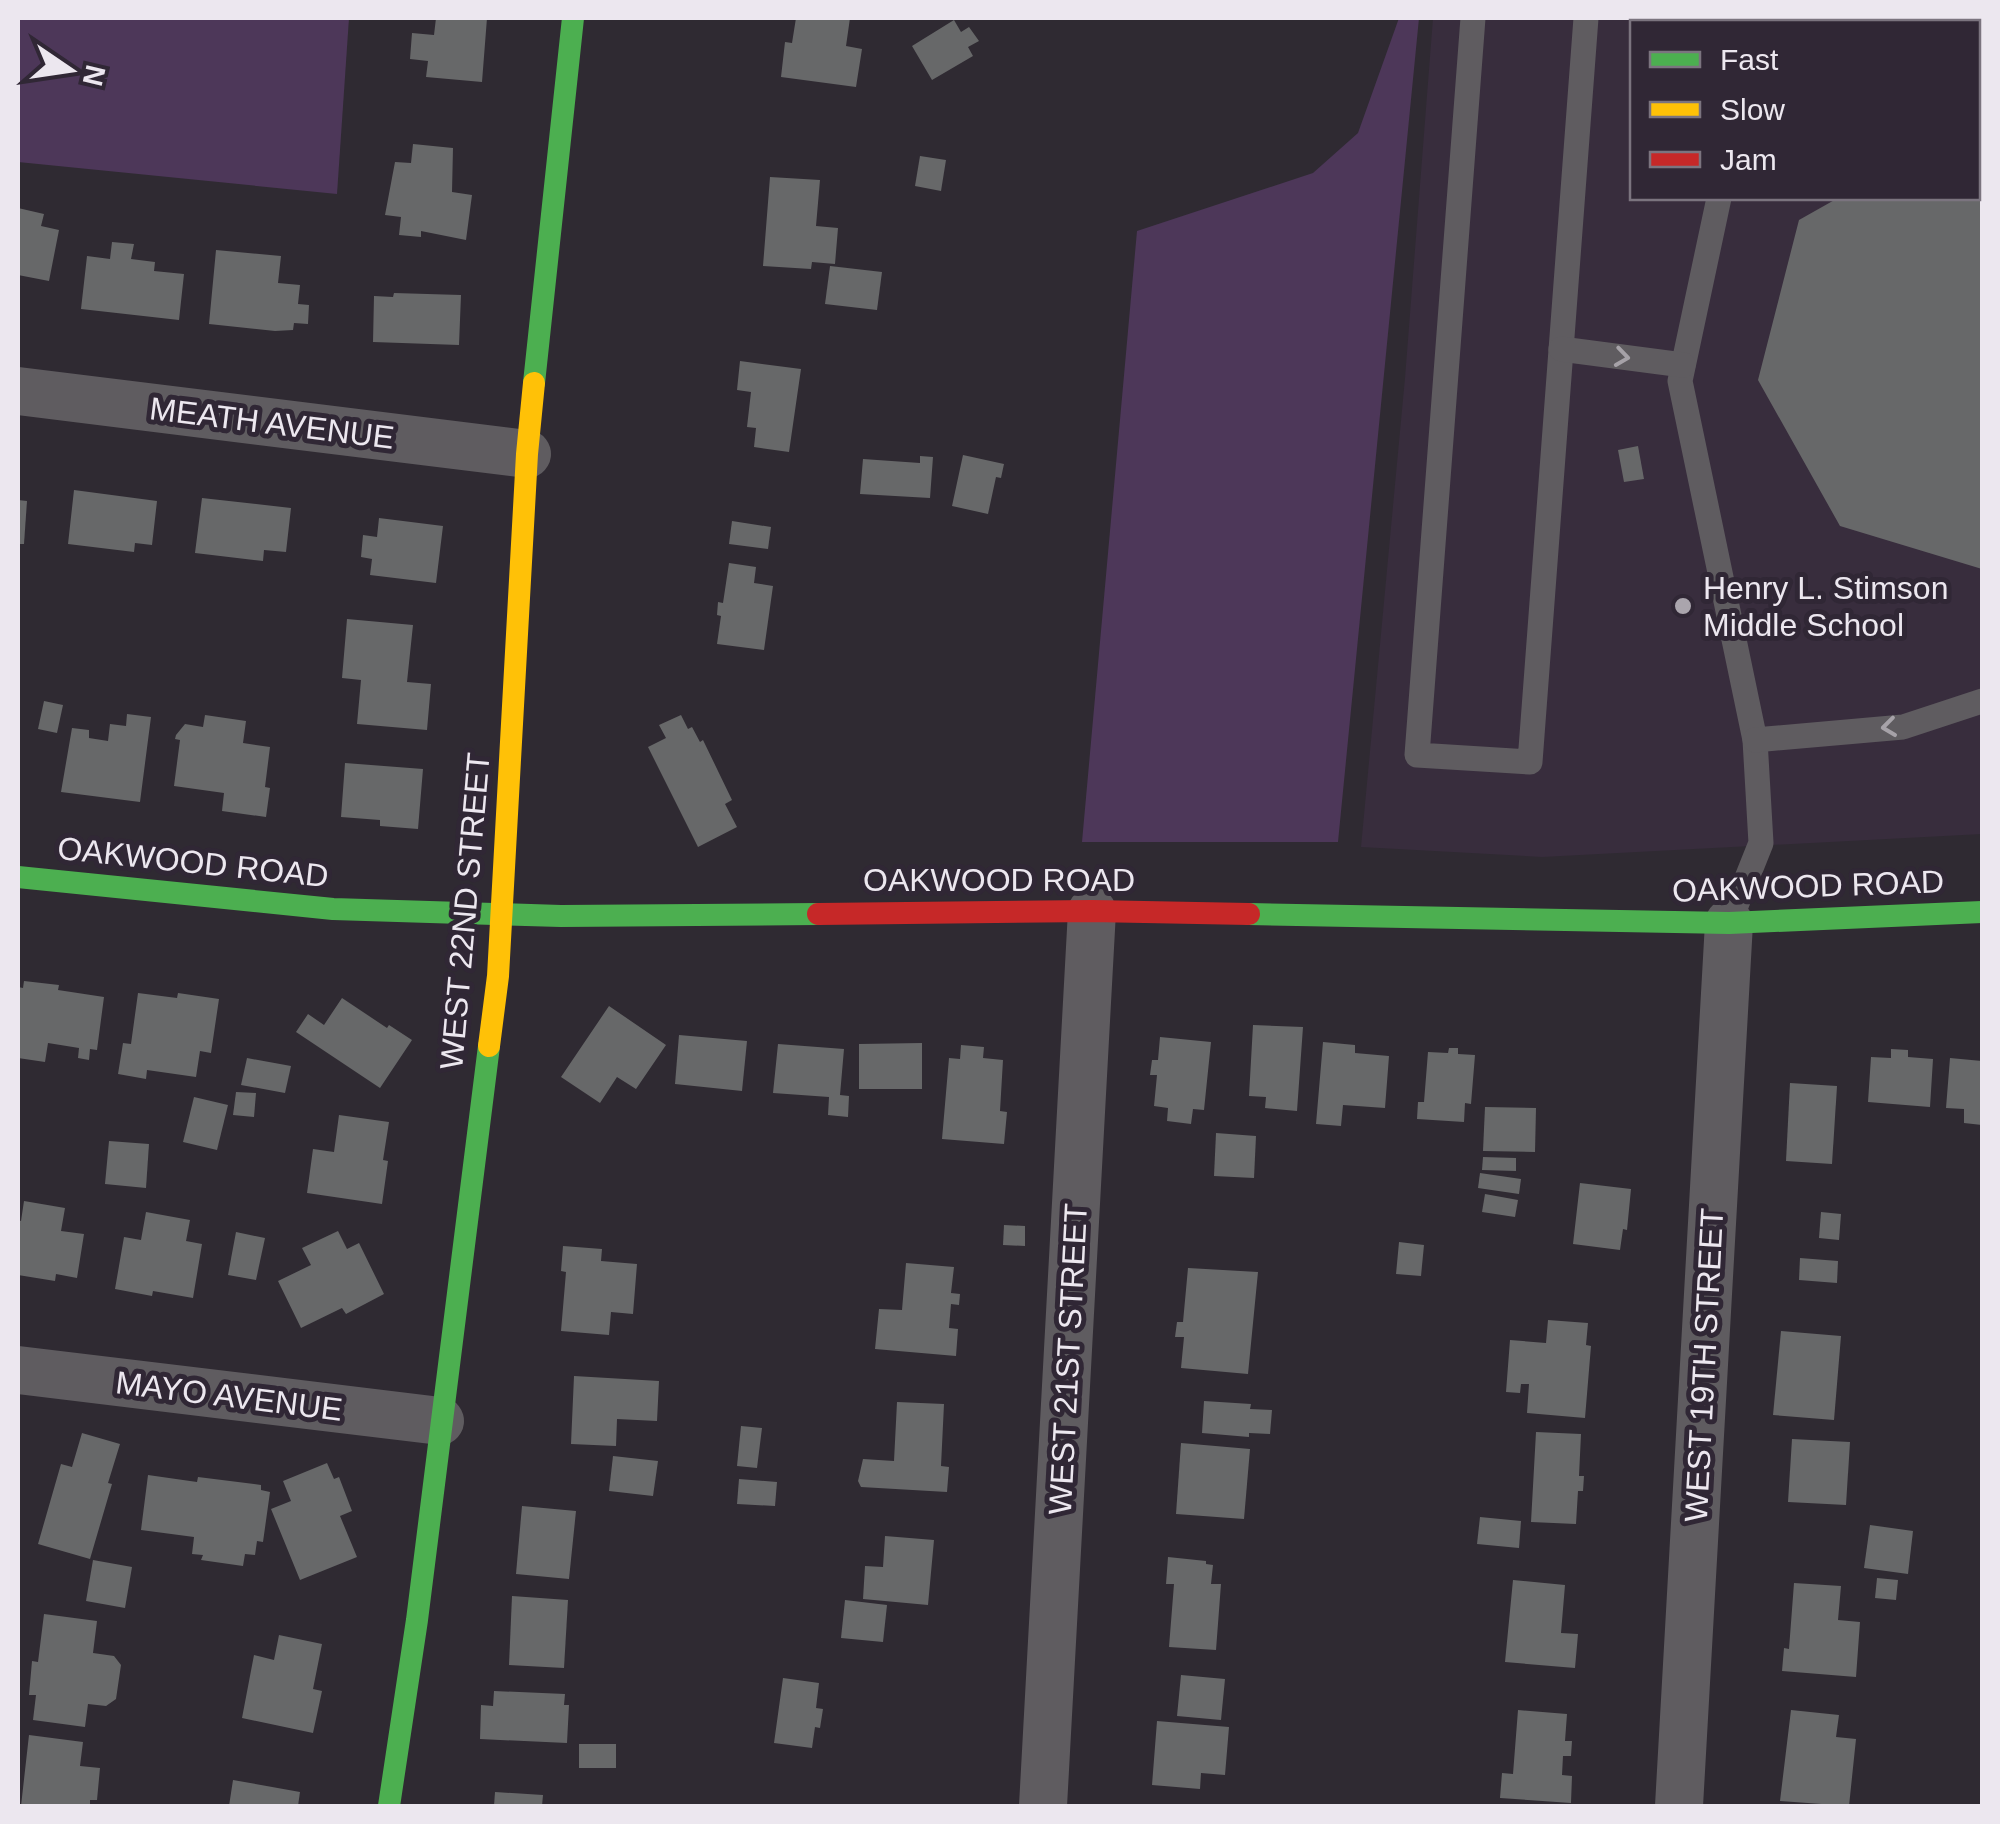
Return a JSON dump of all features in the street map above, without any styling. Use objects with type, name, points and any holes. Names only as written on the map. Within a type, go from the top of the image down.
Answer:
[{"type":"main road","name":"WEST 22ND STREET","points":[[388,1806],[418,1620],[503,914],[527,454],[573,18]]},
{"type":"main road","name":"OAKWOOD ROAD","points":[[18,877],[333,909],[561,916],[1092,912],[1729,924],[1982,912]]},
{"type":"street","name":"MEATH AVENUE","points":[[18,392],[527,454]]},
{"type":"street","name":"WEST 21ST STREET","points":[[1043,1806],[1092,912]]},
{"type":"street","name":"WEST 19TH STREET","points":[[1678,1806],[1729,924]]},
{"type":"street","name":"MAYO AVENUE","points":[[18,1370],[440,1421]]},
{"type":"lane","points":[[1473,18],[1417,754],[1530,762],[1586,18]]},
{"type":"lane","points":[[1720,200],[1680,380],[1755,740],[1762,843],[1729,924]]},
{"type":"lane","points":[[1561,349],[1683,365]]},
{"type":"lane","points":[[1755,740],[1903,726],[1982,701]]},
{"type":"shaded area","points":[[18,18],[349,18],[337,194],[18,162]]},
{"type":"shaded area","points":[[1399,18],[1419,18],[1338,842],[1082,842],[1137,231],[1313,173],[1358,133]]},
{"type":"shaded area","name":"Henry L. Stimson Middle School","points":[[1433,18],[1982,18],[1982,834],[1542,857],[1361,847],[1405,378]]},
{"type":"building","points":[[436,18],[487,18],[482,82],[426,77],[428,61],[410,59],[412,33],[434,35]]},
{"type":"building","points":[[796,18],[850,18],[846,46],[862,49],[856,87],[781,77],[785,42],[792,43]]},
{"type":"building","points":[[954,20],[961,32],[969,27],[979,41],[968,47],[973,56],[932,80],[912,46]]},
{"type":"building","points":[[413,144],[453,148],[452,192],[472,195],[466,240],[421,231],[421,237],[399,235],[401,217],[385,215],[395,162],[411,163]]},
{"type":"building","points":[[1982,146],[1982,569],[1840,526],[1758,380],[1799,220],[1834,200],[1980,200]]},
{"type":"building","points":[[920,156],[946,160],[941,191],[915,186]]},
{"type":"building","points":[[770,177],[820,180],[816,226],[838,228],[835,264],[812,262],[811,269],[763,266]]},
{"type":"building","points":[[18,208],[44,214],[41,226],[59,230],[49,281],[18,275]]},
{"type":"building","points":[[112,242],[134,244],[131,259],[155,262],[154,271],[184,274],[179,320],[81,309],[87,256],[110,259]]},
{"type":"building","points":[[216,250],[281,256],[278,283],[300,285],[298,304],[309,305],[308,324],[294,323],[293,330],[275,331],[209,324]]},
{"type":"building","points":[[830,266],[882,272],[877,310],[825,304]]},
{"type":"building","points":[[394,293],[461,295],[459,345],[373,342],[374,296],[393,297]]},
{"type":"building","points":[[740,361],[801,369],[789,452],[754,447],[756,428],[747,427],[751,392],[737,390]]},
{"type":"building","points":[[1638,446],[1644,479],[1624,482],[1618,450]]},
{"type":"building","points":[[963,455],[1004,464],[1001,478],[996,477],[988,514],[952,506]]},
{"type":"building","points":[[920,456],[933,457],[930,498],[860,494],[863,459],[920,463]]},
{"type":"building","points":[[74,490],[157,501],[152,545],[135,543],[134,552],[68,544]]},
{"type":"building","points":[[202,498],[291,508],[286,552],[264,550],[263,561],[195,553]]},
{"type":"building","points":[[18,500],[27,501],[24,544],[18,544]]},
{"type":"building","points":[[379,518],[443,526],[436,583],[370,575],[372,559],[361,557],[363,535],[377,537]]},
{"type":"building","points":[[732,521],[771,527],[768,549],[729,544]]},
{"type":"building","points":[[729,563],[756,567],[754,583],[773,586],[764,650],[717,644],[721,616],[717,615],[718,602],[723,603]]},
{"type":"building","points":[[347,619],[413,625],[407,682],[431,684],[427,730],[357,724],[361,680],[342,678]]},
{"type":"building","points":[[44,701],[63,705],[57,733],[38,729]]},
{"type":"building","points":[[127,714],[151,717],[140,802],[61,792],[72,728],[89,730],[89,738],[108,741],[110,724],[126,726]]},
{"type":"building","points":[[205,715],[246,721],[243,743],[270,747],[266,817],[222,811],[224,793],[174,786],[180,740],[175,739],[176,735],[185,724],[203,727]]},
{"type":"building","points":[[681,715],[688,729],[692,727],[700,742],[703,740],[732,800],[725,804],[737,827],[698,847],[648,747],[666,738],[659,725]]},
{"type":"building","points":[[345,763],[423,769],[418,829],[380,826],[380,820],[341,817]]},
{"type":"building","points":[[24,981],[104,997],[97,1050],[90,1049],[89,1060],[78,1058],[79,1048],[48,1043],[45,1062],[18,1058],[18,987],[23,988]]},
{"type":"building","points":[[138,993],[219,999],[211,1053],[200,1051],[196,1077],[147,1070],[146,1079],[118,1074],[123,1043],[131,1044]]},
{"type":"building","points":[[342,998],[412,1040],[380,1088],[296,1032],[308,1014],[324,1025]]},
{"type":"building","points":[[609,1006],[666,1045],[636,1089],[617,1077],[600,1103],[561,1077]]},
{"type":"building","points":[[1253,1025],[1303,1027],[1297,1111],[1265,1108],[1266,1097],[1249,1096]]},
{"type":"building","points":[[679,1035],[747,1041],[742,1091],[675,1084]]},
{"type":"building","points":[[1160,1037],[1211,1042],[1204,1110],[1193,1109],[1191,1124],[1167,1121],[1168,1108],[1154,1106],[1157,1075],[1150,1075],[1152,1060],[1158,1060]]},
{"type":"building","points":[[1323,1042],[1355,1045],[1355,1053],[1389,1056],[1385,1108],[1343,1105],[1341,1126],[1316,1124]]},
{"type":"building","points":[[922,1043],[922,1089],[859,1089],[859,1044]]},
{"type":"building","points":[[778,1044],[844,1049],[840,1095],[849,1096],[848,1117],[828,1115],[829,1097],[773,1093]]},
{"type":"building","points":[[961,1045],[984,1047],[983,1058],[1003,1060],[1000,1111],[1007,1112],[1004,1144],[942,1139],[949,1058],[960,1059]]},
{"type":"building","points":[[1449,1048],[1458,1048],[1458,1054],[1475,1055],[1471,1104],[1465,1103],[1464,1122],[1417,1119],[1418,1102],[1424,1102],[1428,1052],[1448,1053]]},
{"type":"building","points":[[1891,1049],[1908,1050],[1908,1057],[1933,1059],[1930,1107],[1868,1102],[1871,1057],[1891,1058]]},
{"type":"building","points":[[247,1058],[291,1066],[285,1093],[241,1085]]},
{"type":"building","points":[[1950,1058],[1982,1061],[1982,1125],[1964,1123],[1964,1109],[1946,1108]]},
{"type":"building","points":[[1790,1083],[1837,1086],[1832,1164],[1786,1161]]},
{"type":"building","points":[[236,1092],[256,1093],[254,1117],[233,1115]]},
{"type":"building","points":[[194,1097],[228,1105],[217,1150],[183,1142]]},
{"type":"building","points":[[1485,1107],[1536,1108],[1535,1152],[1483,1151]]},
{"type":"building","points":[[339,1115],[389,1122],[382,1204],[307,1193],[313,1149],[334,1152]]},
{"type":"building","points":[[1216,1133],[1256,1136],[1254,1178],[1214,1176]]},
{"type":"building","points":[[109,1141],[149,1144],[146,1188],[105,1184]]},
{"type":"building","points":[[1483,1157],[1516,1158],[1516,1171],[1482,1170]]},
{"type":"building","points":[[1480,1173],[1521,1179],[1519,1194],[1478,1188]]},
{"type":"building","points":[[1580,1183],[1631,1189],[1627,1230],[1623,1229],[1620,1250],[1573,1244]]},
{"type":"building","points":[[1485,1194],[1518,1200],[1515,1217],[1482,1212]]},
{"type":"building","points":[[24,1201],[65,1208],[61,1231],[84,1234],[77,1278],[56,1274],[55,1281],[18,1275],[18,1220],[21,1221]]},
{"type":"building","points":[[146,1212],[190,1220],[186,1241],[202,1244],[193,1298],[115,1289],[124,1237],[141,1240]]},
{"type":"building","points":[[1821,1212],[1841,1214],[1839,1240],[1819,1238]]},
{"type":"building","points":[[1004,1225],[1025,1226],[1025,1246],[1003,1245]]},
{"type":"building","points":[[338,1231],[347,1249],[359,1243],[384,1294],[346,1314],[342,1308],[301,1328],[278,1281],[311,1265],[302,1248]]},
{"type":"building","points":[[236,1232],[265,1238],[256,1280],[228,1275]]},
{"type":"building","points":[[1399,1242],[1424,1245],[1421,1276],[1396,1274]]},
{"type":"building","points":[[563,1246],[602,1249],[601,1261],[637,1264],[633,1314],[611,1312],[609,1335],[561,1331],[566,1272],[561,1271]]},
{"type":"building","points":[[1800,1258],[1838,1261],[1837,1283],[1799,1280]]},
{"type":"building","points":[[906,1263],[954,1267],[951,1293],[960,1294],[959,1305],[951,1304],[949,1328],[958,1329],[956,1356],[875,1349],[879,1309],[902,1310]]},
{"type":"building","points":[[1188,1268],[1258,1272],[1248,1374],[1181,1368],[1184,1337],[1175,1337],[1177,1322],[1183,1322]]},
{"type":"building","points":[[1548,1320],[1588,1323],[1586,1345],[1591,1346],[1585,1418],[1527,1413],[1529,1384],[1521,1384],[1520,1393],[1506,1392],[1510,1340],[1546,1343]]},
{"type":"building","points":[[1781,1331],[1841,1336],[1834,1420],[1773,1415]]},
{"type":"building","points":[[574,1376],[659,1381],[657,1421],[617,1419],[616,1446],[571,1444]]},
{"type":"building","points":[[1204,1401],[1251,1404],[1250,1409],[1272,1410],[1270,1434],[1249,1433],[1249,1437],[1202,1433]]},
{"type":"building","points":[[897,1402],[944,1404],[941,1466],[949,1467],[947,1492],[861,1487],[858,1481],[863,1459],[894,1461]]},
{"type":"building","points":[[741,1426],[762,1428],[757,1468],[737,1466]]},
{"type":"building","points":[[1536,1432],[1581,1434],[1579,1476],[1584,1476],[1583,1491],[1578,1491],[1576,1524],[1531,1522]]},
{"type":"building","points":[[82,1433],[120,1444],[90,1559],[38,1544],[61,1464],[72,1467]]},
{"type":"building","points":[[1792,1439],[1850,1442],[1846,1505],[1788,1502]]},
{"type":"building","points":[[1181,1443],[1250,1449],[1244,1519],[1176,1514]]},
{"type":"building","points":[[613,1456],[658,1461],[653,1496],[609,1491]]},
{"type":"building","points":[[327,1463],[334,1479],[339,1477],[352,1511],[340,1516],[357,1557],[300,1580],[271,1509],[291,1501],[283,1481]]},
{"type":"building","points":[[148,1475],[261,1485],[261,1490],[270,1492],[263,1542],[257,1541],[255,1555],[245,1554],[243,1566],[201,1560],[203,1555],[192,1554],[194,1537],[141,1530]]},
{"type":"building","points":[[739,1479],[777,1482],[775,1506],[737,1504]]},
{"type":"building","points":[[522,1506],[576,1511],[569,1579],[516,1574]]},
{"type":"building","points":[[1480,1517],[1521,1521],[1519,1548],[1477,1544]]},
{"type":"building","points":[[1870,1525],[1913,1531],[1908,1574],[1864,1568]]},
{"type":"building","points":[[885,1536],[934,1540],[928,1605],[863,1599],[865,1566],[883,1567]]},
{"type":"building","points":[[1168,1557],[1213,1565],[1211,1584],[1221,1584],[1216,1650],[1169,1647],[1174,1584],[1166,1584]]},
{"type":"building","points":[[93,1560],[132,1567],[125,1608],[86,1601]]},
{"type":"building","points":[[1877,1578],[1898,1580],[1896,1600],[1875,1598]]},
{"type":"building","points":[[1513,1580],[1565,1585],[1561,1633],[1578,1634],[1575,1668],[1505,1662]]},
{"type":"building","points":[[1794,1583],[1841,1586],[1838,1620],[1860,1622],[1856,1677],[1782,1671],[1784,1648],[1789,1649]]},
{"type":"building","points":[[512,1596],[568,1600],[564,1668],[509,1665]]},
{"type":"building","points":[[845,1600],[887,1605],[883,1642],[841,1638]]},
{"type":"building","points":[[44,1614],[97,1621],[93,1653],[114,1656],[121,1665],[116,1699],[106,1706],[88,1704],[85,1727],[33,1720],[36,1695],[29,1695],[32,1661],[38,1662]]},
{"type":"building","points":[[279,1635],[322,1644],[313,1689],[322,1691],[313,1733],[242,1718],[254,1655],[274,1660]]},
{"type":"building","points":[[1181,1675],[1225,1679],[1221,1720],[1177,1716]]},
{"type":"building","points":[[783,1678],[819,1683],[816,1708],[823,1709],[812,1748],[774,1743]]},
{"type":"building","points":[[494,1691],[565,1694],[564,1705],[569,1705],[567,1743],[480,1739],[481,1705],[493,1706]]},
{"type":"building","points":[[1518,1710],[1567,1714],[1565,1741],[1572,1741],[1571,1756],[1563,1756],[1562,1775],[1572,1776],[1571,1803],[1500,1798],[1502,1773],[1513,1774]]},
{"type":"building","points":[[1791,1710],[1839,1715],[1836,1737],[1856,1739],[1849,1806],[1780,1801]]},
{"type":"building","points":[[1157,1721],[1229,1727],[1225,1775],[1201,1773],[1200,1789],[1152,1785]]},
{"type":"building","points":[[29,1735],[83,1742],[80,1766],[100,1768],[97,1800],[90,1800],[90,1806],[21,1806]]},
{"type":"building","points":[[579,1744],[616,1744],[616,1768],[579,1768]]},
{"type":"building","points":[[233,1780],[300,1792],[298,1806],[229,1806]]},
{"type":"building","points":[[495,1792],[543,1795],[542,1806],[494,1806]]},
{"type":"traffic: fast","points":[[534,383],[573,18]]},
{"type":"traffic: fast","points":[[18,877],[333,909],[561,916],[818,914]]},
{"type":"traffic: fast","points":[[1249,914],[1729,923],[1982,912]]},
{"type":"traffic: fast","points":[[389,1806],[417,1620],[489,1046]]},
{"type":"traffic: slow","points":[[489,1046],[498,976],[534,383]]},
{"type":"traffic: jam","points":[[818,914],[1249,914]]},
{"type":"place","name":"Henry L. Stimson Middle School","points":[[1683,606]]}]
